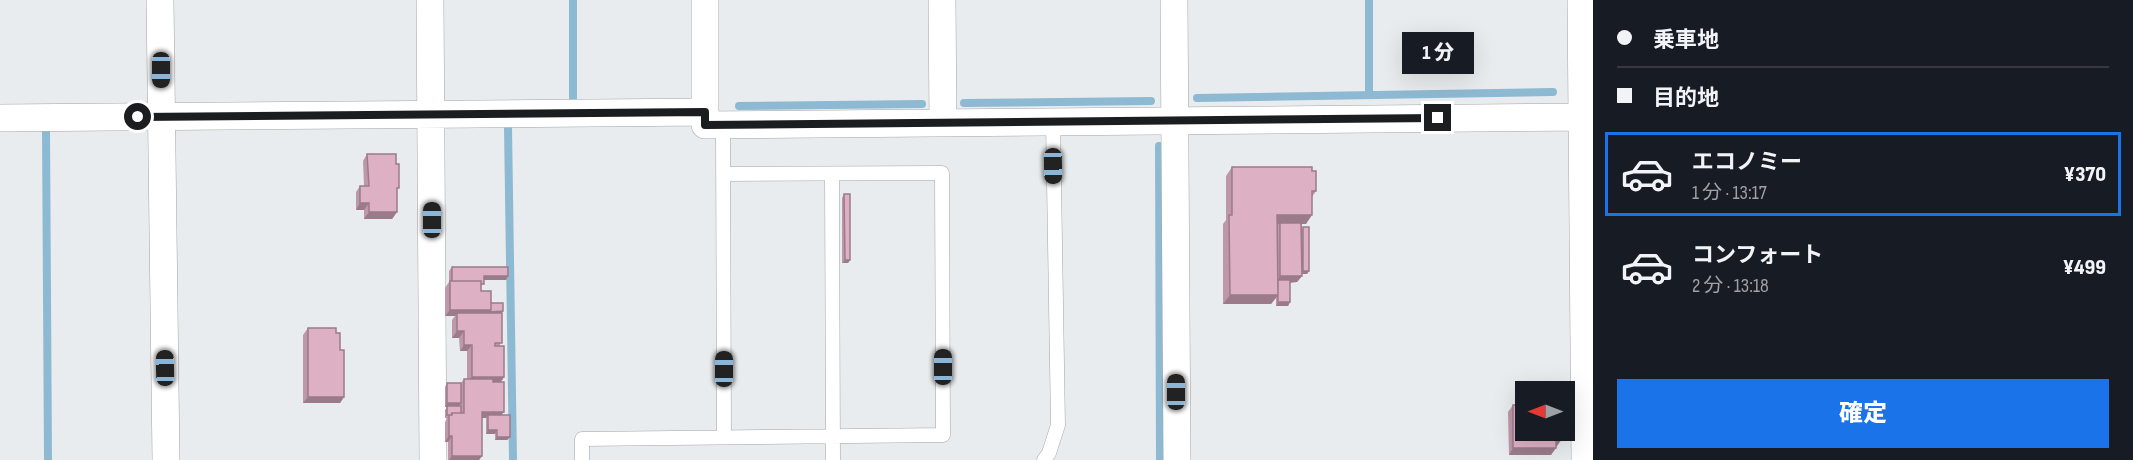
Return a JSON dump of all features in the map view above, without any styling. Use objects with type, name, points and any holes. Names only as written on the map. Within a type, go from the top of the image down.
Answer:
[{"type":"street","points":[[160,0],[166,460]]},
{"type":"street","points":[[430,0],[433,460]]},
{"type":"street","points":[[705,0],[714,118]]},
{"type":"street","points":[[942,0],[943,122]]},
{"type":"street","points":[[1174,0],[1177,460]]},
{"type":"street","points":[[1581,0],[1588,117],[1585,460]]},
{"type":"street","points":[[0,118],[431,114],[943,122],[1588,117]]},
{"type":"lane","points":[[714,118],[723,174],[724,437]]},
{"type":"lane","points":[[1044,460],[1058,426],[1053,121]]},
{"type":"lane","points":[[582,460],[582,439],[943,435],[942,173],[723,174]]},
{"type":"lane","points":[[832,174],[833,460]]},
{"type":"building","points":[[367,154],[396,154],[396,164],[399,164],[397,212],[369,212],[369,203],[360,203],[360,186],[369,186]]},
{"type":"building","points":[[1232,167],[1312,167],[1312,171],[1316,171],[1316,191],[1312,191],[1312,215],[1277,215],[1278,295],[1230,295],[1229,215],[1232,215]]},
{"type":"building","points":[[844,194],[850,194],[850,260],[845,260]]},
{"type":"building","points":[[1280,223],[1301,223],[1302,276],[1280,276]]},
{"type":"building","points":[[1303,227],[1309,227],[1309,271],[1303,271]]},
{"type":"building","points":[[452,267],[508,267],[508,276],[484,276],[484,284],[481,284],[481,281],[452,281]]},
{"type":"building","points":[[1278,280],[1290,280],[1290,302],[1278,302]]},
{"type":"building","points":[[450,281],[481,281],[481,291],[491,291],[491,310],[450,310]]},
{"type":"building","points":[[491,303],[503,303],[503,311],[489,312]]},
{"type":"building","points":[[457,313],[502,313],[502,343],[495,343],[495,346],[504,346],[504,377],[472,377],[472,345],[464,345],[464,331],[457,331]]},
{"type":"building","points":[[308,328],[336,328],[336,333],[340,333],[340,350],[344,350],[344,397],[308,397]]},
{"type":"building","points":[[464,379],[493,379],[493,382],[504,382],[504,412],[482,412],[482,456],[452,456],[449,415],[464,413]]},
{"type":"building","points":[[447,383],[461,383],[461,403],[447,403]]},
{"type":"building","points":[[1513,405],[1515,405],[1515,441],[1556,441],[1556,448],[1513,448]]},
{"type":"building","points":[[447,406],[461,406],[461,413],[447,415]]},
{"type":"building","points":[[488,415],[510,415],[510,437],[497,437],[497,430],[488,430]]},
{"type":"waterway","points":[[573,0],[573,105]]},
{"type":"waterway","points":[[1369,0],[1369,95]]},
{"type":"waterway","points":[[1197,98],[1553,92]]},
{"type":"waterway","points":[[964,103],[1151,101]]},
{"type":"waterway","points":[[739,106],[922,104]]},
{"type":"waterway","points":[[508,127],[513,460]]},
{"type":"waterway","points":[[46,130],[48,460]]},
{"type":"waterway","points":[[1159,146],[1160,460]]},
{"type":"route","points":[[138,117],[705,112],[705,125],[1438,118]]}]
